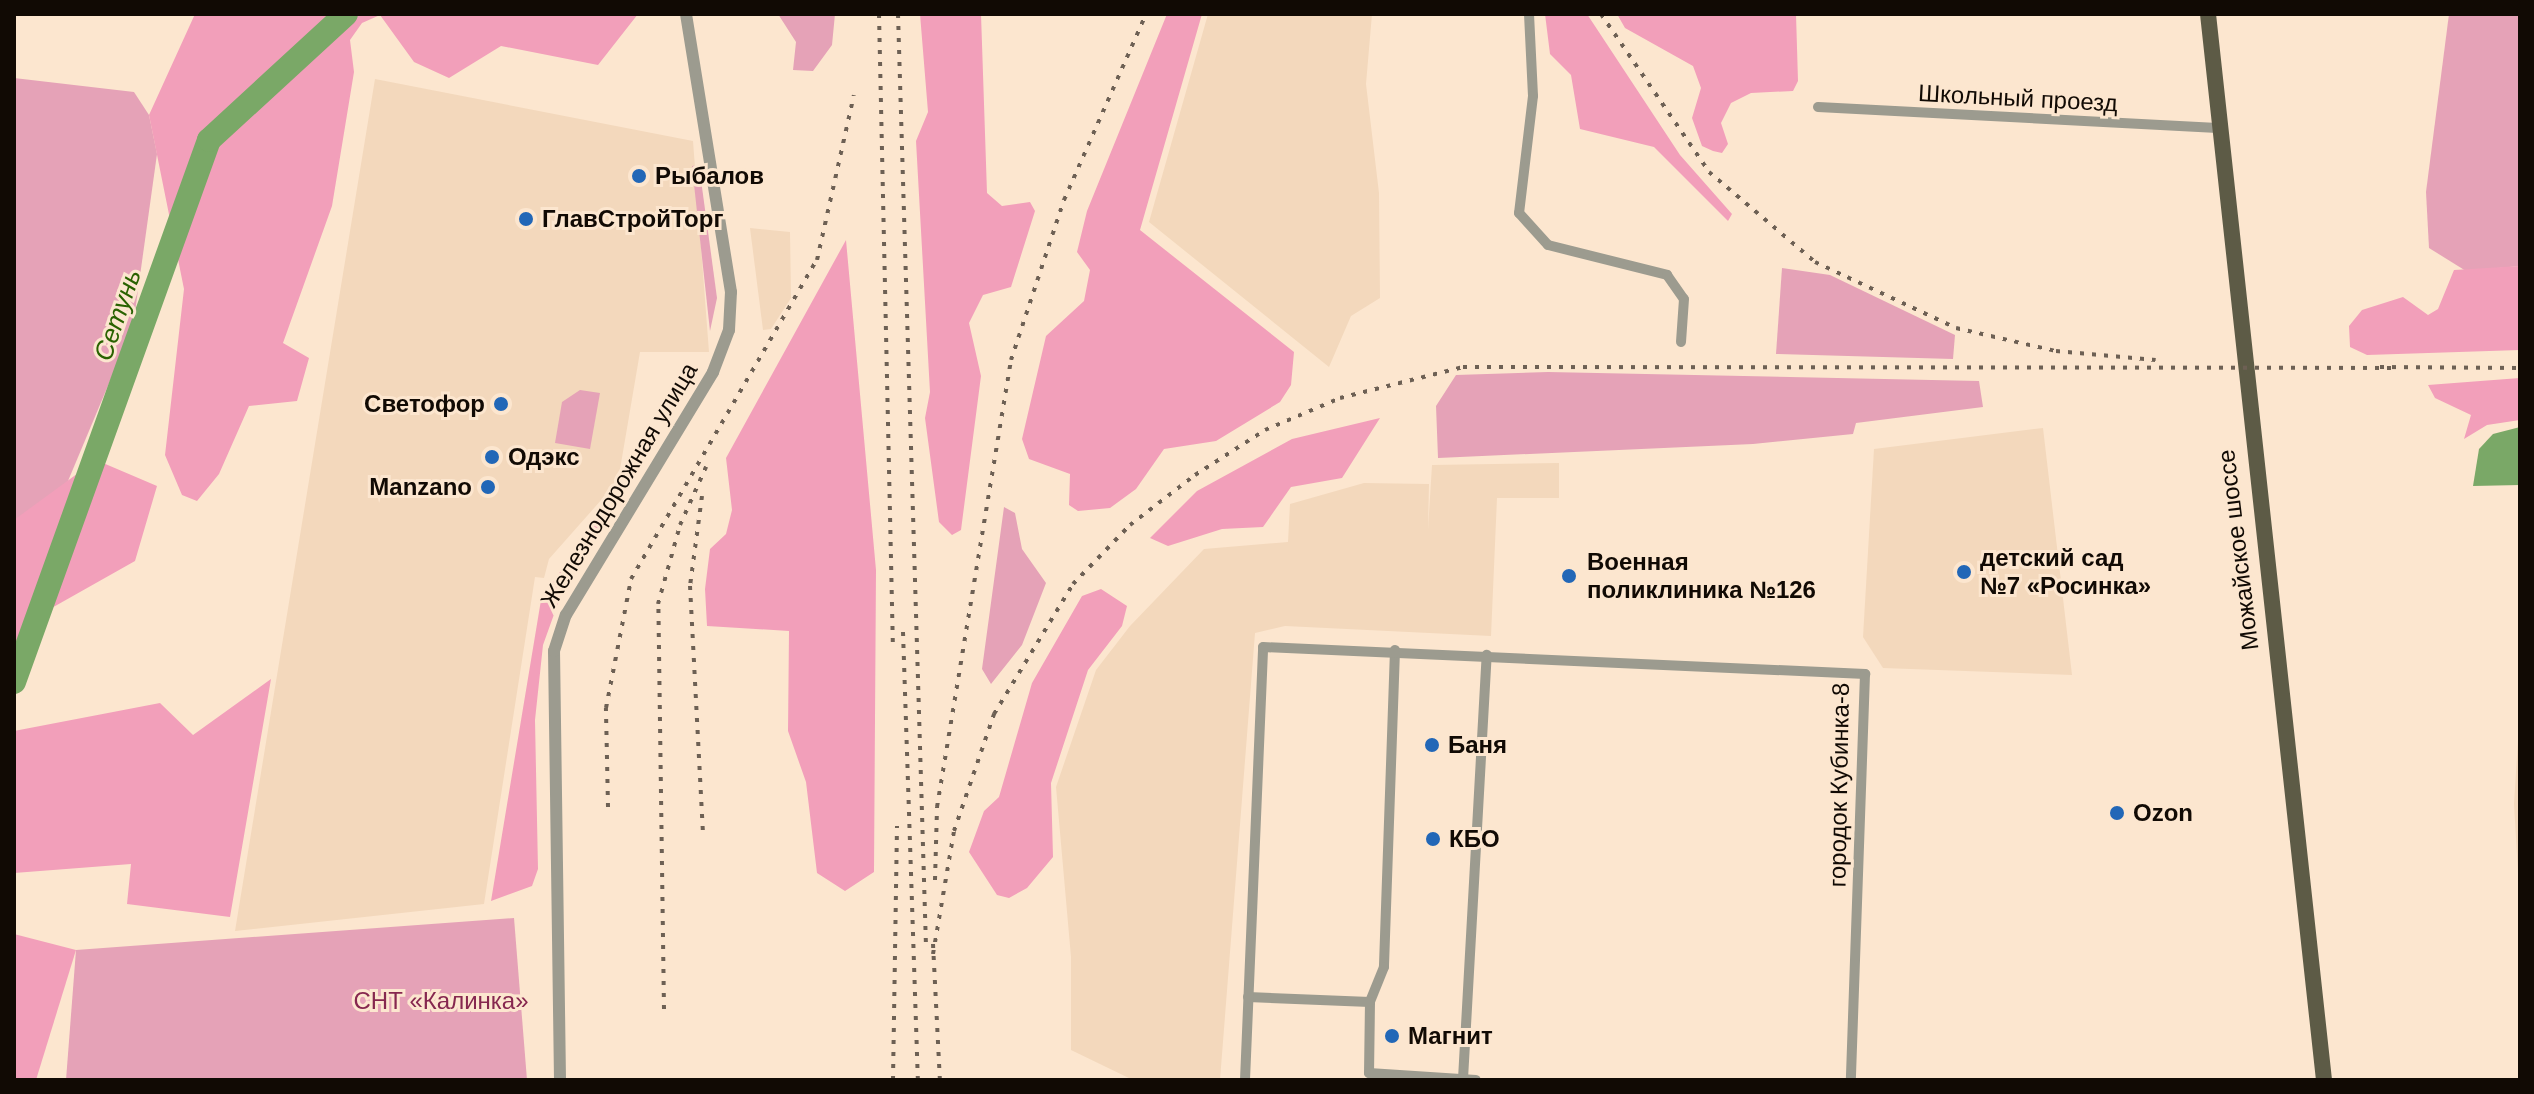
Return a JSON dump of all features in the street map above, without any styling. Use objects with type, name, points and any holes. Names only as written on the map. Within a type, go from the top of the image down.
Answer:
[{"type":"main road","name":"Можайское шоссе","points":[[2208,14],[2217,128],[2324,1080]]},
{"type":"street","name":"Железнодорожная улица","points":[[560,1080],[554,651],[566,615],[713,372],[729,330],[731,292],[686,14]]},
{"type":"street","points":[[1529,14],[1533,96],[1519,213],[1548,245],[1667,275],[1684,299],[1681,342]]},
{"type":"street","name":"Школьный проезд","points":[[1818,107],[2217,128]]},
{"type":"street","name":"городок Кубинка-8","points":[[1245,1080],[1263,647],[1395,650],[1865,674],[1851,1080]]},
{"type":"street","points":[[1395,650],[1384,967],[1370,1002],[1369,1073],[1476,1080]]},
{"type":"street","points":[[1463,1079],[1487,655]]},
{"type":"street","points":[[1248,997],[1370,1002]]},
{"type":"shaded area","points":[[195,14],[638,14],[598,65],[501,46],[449,78],[414,62],[380,15],[362,23],[350,40],[354,72],[332,206],[283,343],[309,358],[297,401],[249,406],[219,474],[197,501],[182,495],[165,455],[184,289],[149,115]]},
{"type":"shaded area","points":[[920,14],[981,14],[987,193],[1002,206],[1030,202],[1035,211],[1011,287],[983,295],[969,323],[981,376],[961,530],[952,535],[939,522],[925,418],[930,392],[916,141],[928,112]]},
{"type":"shaded area","points":[[1167,14],[1202,14],[1140,230],[1294,352],[1291,385],[1280,402],[1216,441],[1164,449],[1136,489],[1110,508],[1078,511],[1069,505],[1070,474],[1029,459],[1022,439],[1046,336],[1084,301],[1090,270],[1077,252],[1087,211]]},
{"type":"shaded area","points":[[1208,14],[1372,14],[1366,84],[1379,193],[1380,298],[1351,316],[1329,367],[1149,222]]},
{"type":"shaded area","points":[[1545,14],[1587,14],[1680,155],[1732,214],[1728,221],[1654,147],[1580,129],[1571,75],[1550,54]]},
{"type":"shaded area","points":[[1617,14],[1796,14],[1798,81],[1793,91],[1751,93],[1731,103],[1721,123],[1728,144],[1722,153],[1713,151],[1702,146],[1692,118],[1701,88],[1693,66],[1625,28]]},
{"type":"shaded area","points":[[375,79],[693,141],[709,352],[640,352],[618,481],[549,559],[544,578],[535,577],[484,904],[235,931]]},
{"type":"shaded area","points":[[750,228],[790,232],[791,298],[771,329],[763,330]]},
{"type":"shaded area","points":[[846,240],[876,570],[874,872],[845,891],[817,873],[806,782],[788,731],[789,631],[707,626],[705,589],[710,549],[726,534],[732,510],[726,458]]},
{"type":"shaded area","points":[[2520,266],[2520,350],[2367,355],[2350,347],[2349,326],[2362,310],[2403,297],[2428,315],[2438,309],[2454,270]]},
{"type":"shaded area","points":[[2520,378],[2520,420],[2487,425],[2464,439],[2471,415],[2435,398],[2428,385]]},
{"type":"shaded area","points":[[1380,418],[1342,478],[1291,487],[1263,527],[1222,529],[1168,546],[1150,538],[1197,491],[1292,439]]},
{"type":"shaded area","points":[[2520,427],[2520,485],[2473,486],[2479,449],[2493,434]]},
{"type":"shaded area","name":"детский сад №7 «Росинка»","points":[[2043,428],[2072,675],[1883,668],[1863,637],[1874,449]]},
{"type":"shaded area","points":[[96,460],[157,486],[135,561],[41,614],[23,644],[14,645],[14,520]]},
{"type":"shaded area","points":[[1559,463],[1559,498],[1497,498],[1491,636],[1285,626],[1255,633],[1220,1080],[1133,1080],[1071,1050],[1071,957],[1056,787],[1096,670],[1130,626],[1204,549],[1288,542],[1290,504],[1364,483],[1429,484],[1428,530],[1432,465]]},
{"type":"shaded area","points":[[600,513],[609,519],[562,592],[543,645],[535,720],[538,869],[532,886],[491,901],[541,600]]},
{"type":"shaded area","points":[[1101,589],[1127,606],[1122,626],[1088,670],[1051,783],[1053,857],[1027,888],[1009,898],[997,895],[969,852],[984,811],[999,797],[1032,683],[1082,596]]},
{"type":"shaded area","points":[[271,679],[230,917],[127,904],[131,864],[14,873],[14,731],[160,703],[193,735]]},
{"type":"shaded area","points":[[2520,708],[2520,907],[2514,804]]},
{"type":"shaded area","points":[[14,934],[76,950],[36,1080],[14,1080]]},
{"type":"green space","points":[[778,14],[835,14],[832,45],[813,71],[793,70],[796,42]]},
{"type":"green space","points":[[2449,14],[2520,14],[2520,266],[2466,271],[2429,248],[2426,192]]},
{"type":"green space","points":[[14,78],[134,92],[149,115],[157,154],[133,326],[55,512],[14,548]]},
{"type":"green space","points":[[699,165],[717,298],[710,331],[692,166]]},
{"type":"green space","points":[[1782,268],[1830,275],[1955,335],[1953,359],[1776,354]]},
{"type":"green space","points":[[1548,372],[1979,381],[1983,407],[1856,423],[1853,434],[1753,444],[1438,458],[1436,406],[1456,375]]},
{"type":"green space","points":[[580,390],[600,393],[590,449],[555,443],[562,402]]},
{"type":"green space","points":[[1004,507],[1015,513],[1022,549],[1046,583],[1022,645],[991,684],[982,669]]},
{"type":"green space","name":"СНТ «Калинка»","points":[[514,918],[527,1080],[66,1080],[76,950]]},
{"type":"waterway","name":"Сетунь","points":[[14,682],[209,140],[346,14]]},
{"type":"railway","points":[[879,14],[893,650]]},
{"type":"railway","points":[[898,14],[926,946]]},
{"type":"railway","points":[[935,880],[937,807],[1011,360],[1064,200],[1146,14]]},
{"type":"railway","points":[[1601,14],[1709,172],[1815,262],[1956,328],[2056,351],[2156,360]]},
{"type":"railway","points":[[608,807],[606,708],[631,579],[817,260],[854,95]]},
{"type":"railway","points":[[933,954],[954,831],[994,714],[1073,584],[1130,525],[1195,475],[1265,430],[1340,398],[1463,367],[2391,368]]},
{"type":"railway","points":[[2380,367],[2520,368]]},
{"type":"railway","points":[[664,1009],[658,604],[680,525],[706,467]]},
{"type":"railway","points":[[702,496],[690,586],[703,837]]},
{"type":"railway","points":[[903,632],[918,1080]]},
{"type":"railway","points":[[893,1080],[897,826]]},
{"type":"railway","points":[[933,944],[940,1080]]},
{"type":"place","name":"Рыбалов","points":[[639,176]]},
{"type":"place","name":"ГлавСтройТорг","points":[[526,219]]},
{"type":"place","name":"Светофор","points":[[501,404]]},
{"type":"place","name":"Одэкс","points":[[492,457]]},
{"type":"place","name":"Manzano","points":[[488,487]]},
{"type":"place","name":"детский сад №7 «Росинка»","points":[[1964,572]]},
{"type":"place","name":"Военная поликлиника №126","points":[[1569,576]]},
{"type":"place","name":"Баня","points":[[1432,745]]},
{"type":"place","name":"Ozon","points":[[2117,813]]},
{"type":"place","name":"КБО","points":[[1433,839]]},
{"type":"place","name":"Магнит","points":[[1392,1036]]}]
